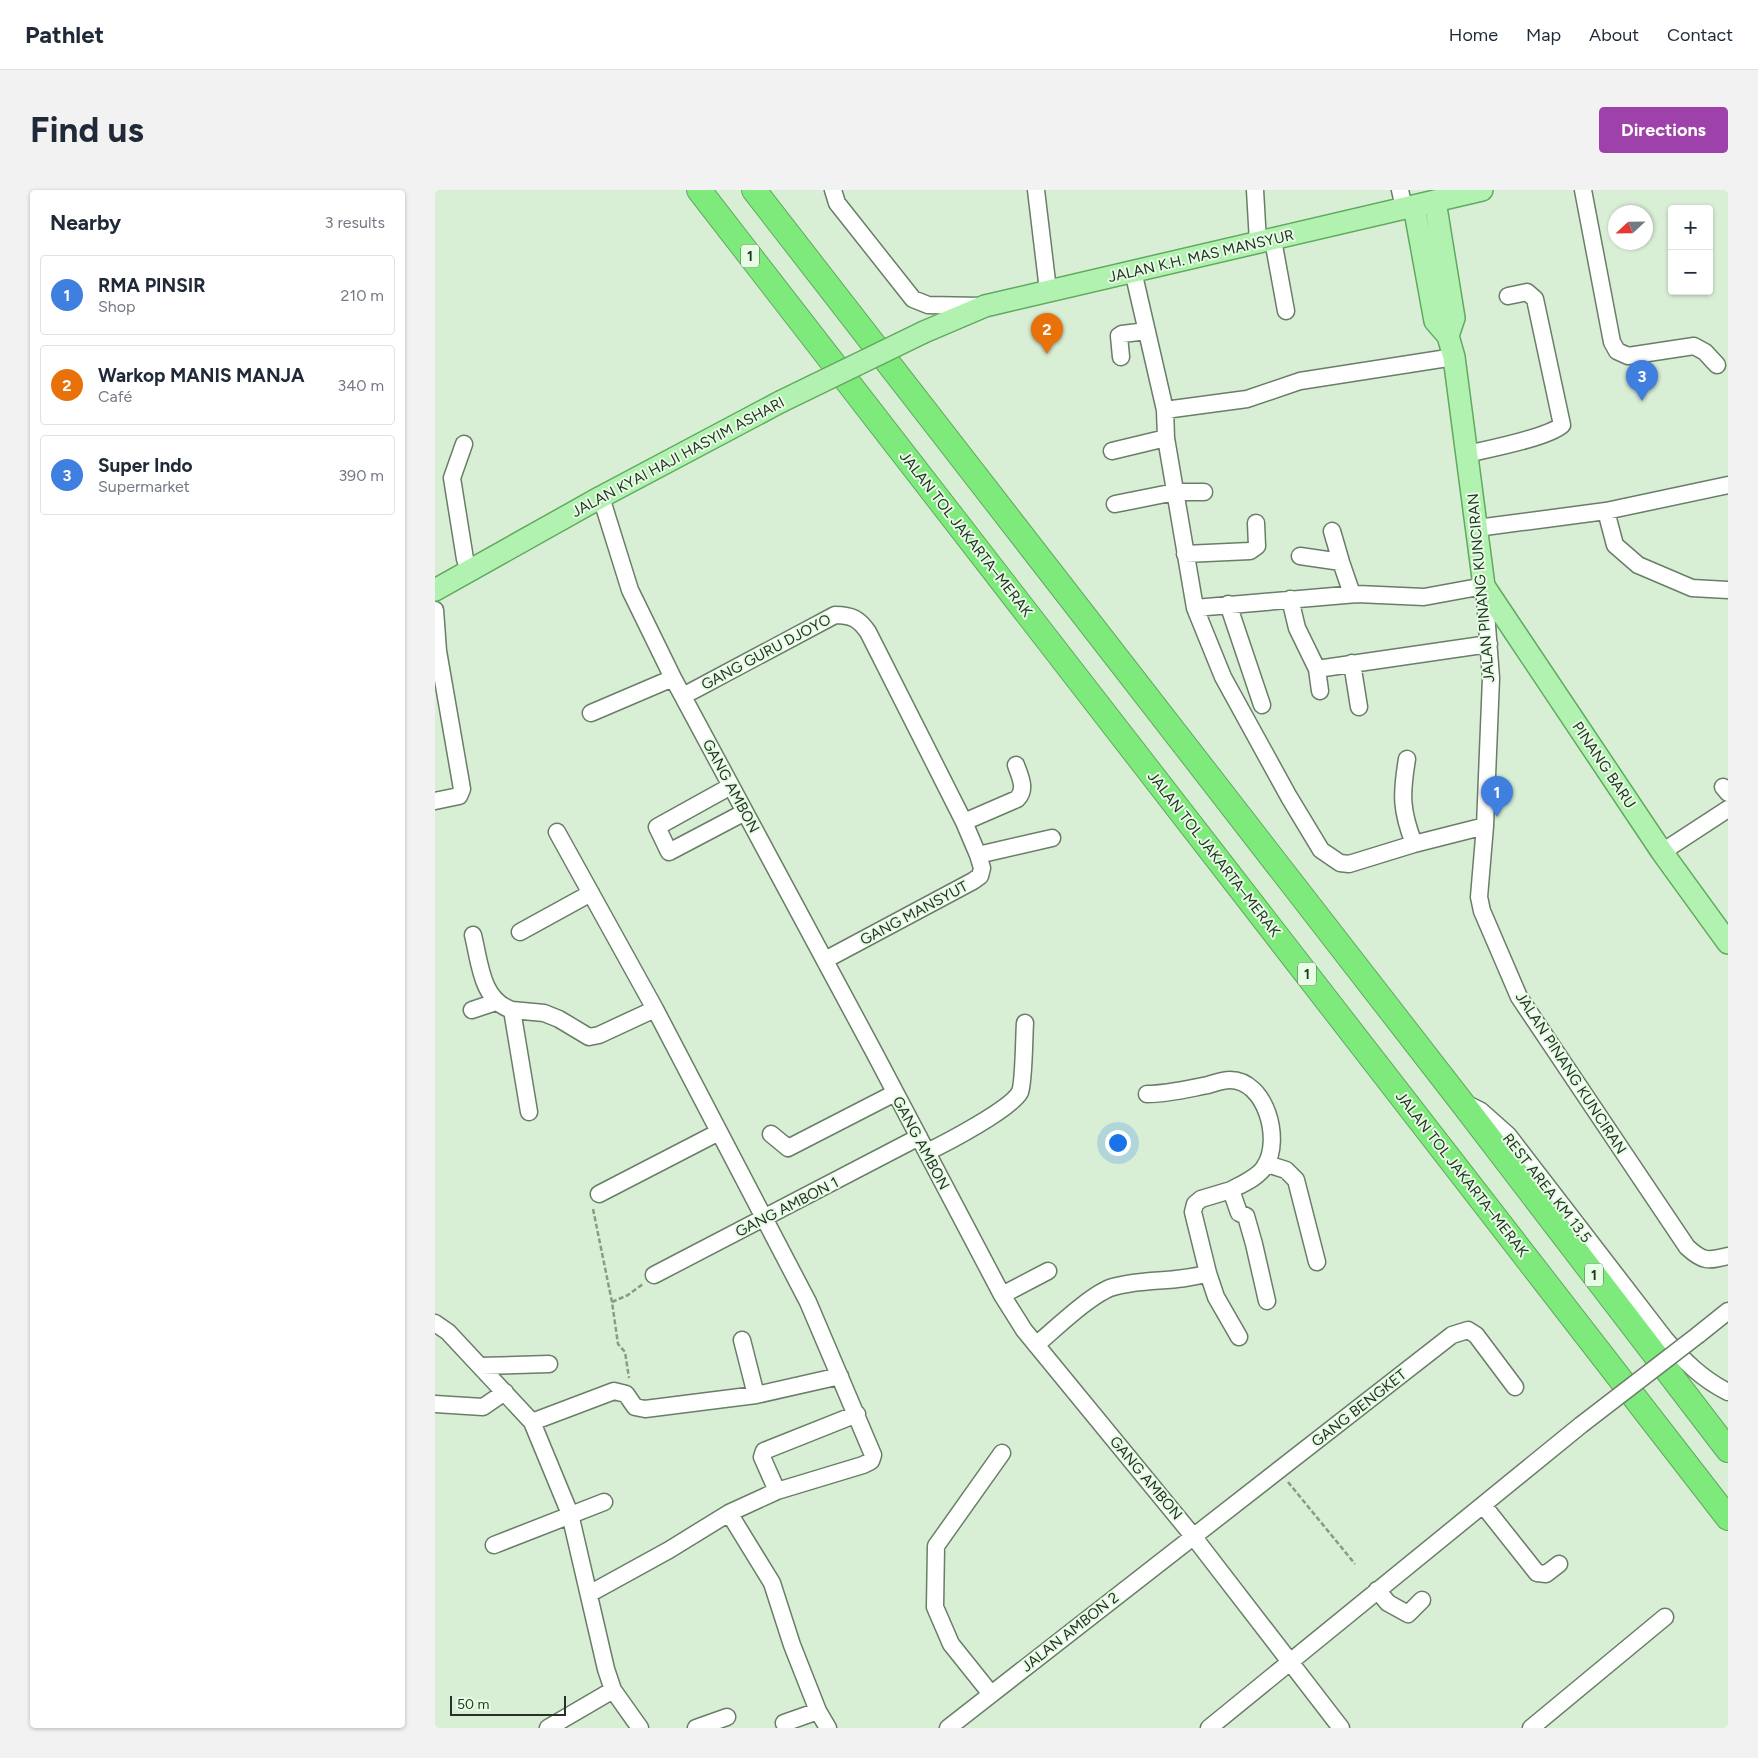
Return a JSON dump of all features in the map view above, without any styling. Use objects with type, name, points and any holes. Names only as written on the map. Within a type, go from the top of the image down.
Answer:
[{"type":"highway","name":"JALAN TOL JAKARTA–MERAK","points":[[699,190],[1728,1518]]},
{"type":"highway","name":"1","points":[[754,190],[1460,1100],[1728,1450]]},
{"type":"main road","name":"JALAN K.H. MAS MANSYUR","points":[[924,332],[985,306],[1265,241],[1406,201],[1435,201],[1478,190]]},
{"type":"main road","name":"JALAN PINANG KUNCIRAN","points":[[1406,201],[1435,321],[1448,336],[1455,357],[1484,586]]},
{"type":"main road","points":[[1435,201],[1454,318],[1448,336]]},
{"type":"main road","name":"JALAN KYAI HAJI HASYIM ASHARI","points":[[435,590],[469,569],[601,497],[780,402],[924,332]]},
{"type":"main road","name":"PINANG BARU","points":[[1484,586],[1662,852],[1728,943]]},
{"type":"street","points":[[833,190],[837,203],[913,299],[928,305],[985,306]]},
{"type":"street","points":[[1036,190],[1048,290]]},
{"type":"street","points":[[1255,190],[1265,241],[1286,311]]},
{"type":"street","points":[[1583,190],[1612,342],[1617,351],[1628,356],[1694,346],[1705,352],[1717,365]]},
{"type":"street","points":[[1133,271],[1165,410],[1166,438],[1195,608],[1223,677],[1289,797],[1321,850],[1340,864],[1349,864],[1414,844],[1485,826]]},
{"type":"street","points":[[1467,454],[1541,435],[1562,425],[1535,299],[1527,292],[1508,296]]},
{"type":"street","points":[[1121,357],[1119,336],[1147,331]]},
{"type":"street","points":[[1165,410],[1247,399],[1300,381],[1455,357]]},
{"type":"street","points":[[1112,451],[1166,438]]},
{"type":"street","points":[[464,444],[452,478],[465,559],[469,569]]},
{"type":"street","points":[[1477,528],[1606,511],[1728,485]]},
{"type":"street","points":[[1115,504],[1175,492],[1204,492]]},
{"type":"street","name":"GANG AMBON","points":[[601,497],[630,590],[673,678],[1002,1295],[1036,1345],[1193,1536],[1341,1728]]},
{"type":"street","points":[[1606,511],[1615,545],[1638,565],[1692,588],[1728,590]]},
{"type":"street","points":[[1185,554],[1250,551],[1257,546],[1256,523]]},
{"type":"street","points":[[1332,531],[1351,594]]},
{"type":"street","points":[[1300,556],[1341,562]]},
{"type":"street","points":[[1195,608],[1351,594],[1425,597],[1484,586]]},
{"type":"street","name":"JALAN PINANG KUNCIRAN","points":[[1484,586],[1491,681],[1485,826],[1479,897],[1482,911],[1519,997],[1687,1248],[1696,1256],[1708,1261],[1728,1256]]},
{"type":"street","points":[[1290,599],[1297,628],[1317,669],[1320,691]]},
{"type":"street","points":[[1229,604],[1261,706]]},
{"type":"street","points":[[435,610],[438,651],[462,789],[459,796],[435,801]]},
{"type":"street","name":"GANG GURU DJOYO","points":[[683,696],[835,614],[848,615],[860,621],[868,632],[925,744]]},
{"type":"street","points":[[1317,669],[1489,644]]},
{"type":"street","points":[[1352,663],[1359,708]]},
{"type":"street","points":[[591,713],[673,678]]},
{"type":"street","name":"GANG MANSYUT","points":[[825,960],[980,876],[982,868],[978,855],[964,822],[925,744]]},
{"type":"street","points":[[1407,759],[1401,790],[1405,818],[1414,844]]},
{"type":"street","points":[[964,822],[1017,799],[1022,794],[1023,788],[1016,765]]},
{"type":"street","points":[[731,786],[657,827],[669,852],[745,812]]},
{"type":"street","points":[[1662,852],[1728,809]]},
{"type":"street","points":[[557,832],[655,1009],[811,1308],[873,1455],[871,1461],[863,1465],[777,1491],[729,1512],[669,1550],[589,1594]]},
{"type":"street","points":[[978,855],[1052,838]]},
{"type":"street","points":[[520,932],[591,893]]},
{"type":"street","points":[[473,935],[487,990],[496,1002],[512,1010],[544,1013],[559,1019],[589,1037],[599,1035],[655,1009]]},
{"type":"street","points":[[472,1010],[496,1002]]},
{"type":"street","points":[[512,1010],[529,1112]]},
{"type":"street","points":[[927,1152],[1012,1102],[1020,1091],[1025,1023]]},
{"type":"street","points":[[1147,1094],[1167,1094],[1231,1080],[1251,1086],[1263,1103],[1271,1127],[1271,1150],[1267,1164],[1261,1172],[1231,1190],[1201,1199],[1195,1204],[1193,1212],[1216,1297],[1239,1337]]},
{"type":"street","points":[[771,1134],[788,1148],[895,1093]]},
{"type":"street","name":"REST AREA KM 13,5","points":[[1460,1100],[1481,1111],[1508,1135],[1687,1365],[1715,1386],[1728,1392]]},
{"type":"street","points":[[599,1194],[719,1132]]},
{"type":"street","name":"GANG AMBON 1","points":[[654,1275],[764,1220],[919,1138]]},
{"type":"street","points":[[1267,1164],[1286,1170],[1296,1180],[1317,1262]]},
{"type":"street","points":[[1231,1190],[1239,1212],[1246,1216],[1255,1244],[1267,1301]]},
{"type":"street","points":[[1002,1295],[1048,1271]]},
{"type":"street","points":[[1036,1345],[1111,1288],[1126,1284],[1184,1280],[1208,1273]]},
{"type":"street","points":[[1209,1728],[1581,1425],[1728,1311]]},
{"type":"street","points":[[435,1323],[448,1332],[532,1422],[570,1514],[606,1669],[613,1690],[639,1728]]},
{"type":"street","name":"GANG BENGKET","points":[[1193,1536],[1452,1335],[1468,1330],[1476,1336],[1515,1387]]},
{"type":"street","points":[[742,1340],[756,1395]]},
{"type":"street","points":[[480,1366],[549,1364]]},
{"type":"street","points":[[532,1422],[614,1391],[626,1394],[635,1407],[645,1409],[756,1395],[840,1376]]},
{"type":"street","points":[[435,1404],[483,1407],[505,1392]]},
{"type":"street","points":[[777,1491],[761,1457],[764,1451],[857,1414]]},
{"type":"street","points":[[991,1694],[951,1644],[935,1607],[936,1546],[1002,1452]]},
{"type":"street","points":[[494,1545],[604,1502]]},
{"type":"street","points":[[1483,1504],[1537,1573],[1545,1574],[1559,1564]]},
{"type":"street","points":[[729,1512],[772,1583],[818,1711],[829,1728]]},
{"type":"street","name":"JALAN AMBON 2","points":[[948,1728],[1193,1536]]},
{"type":"street","points":[[1377,1590],[1388,1604],[1408,1614],[1421,1600]]},
{"type":"street","points":[[1531,1728],[1665,1617]]},
{"type":"street","points":[[548,1728],[613,1690]]},
{"type":"street","points":[[784,1723],[818,1711]]},
{"type":"street","points":[[696,1728],[727,1717]]},
{"type":"path","points":[[599,1194],[593,1209],[613,1302],[618,1344],[625,1352],[635,1407]]},
{"type":"path","points":[[613,1302],[628,1295],[654,1275]]},
{"type":"path","points":[[1278,1471],[1355,1564]]},
{"type":"place","name":"Warkop MANIS MANJA","points":[[1047,354]]},
{"type":"place","name":"Super Indo","points":[[1642,401]]},
{"type":"place","name":"RMA PINSIR","points":[[1497,817]]}]
